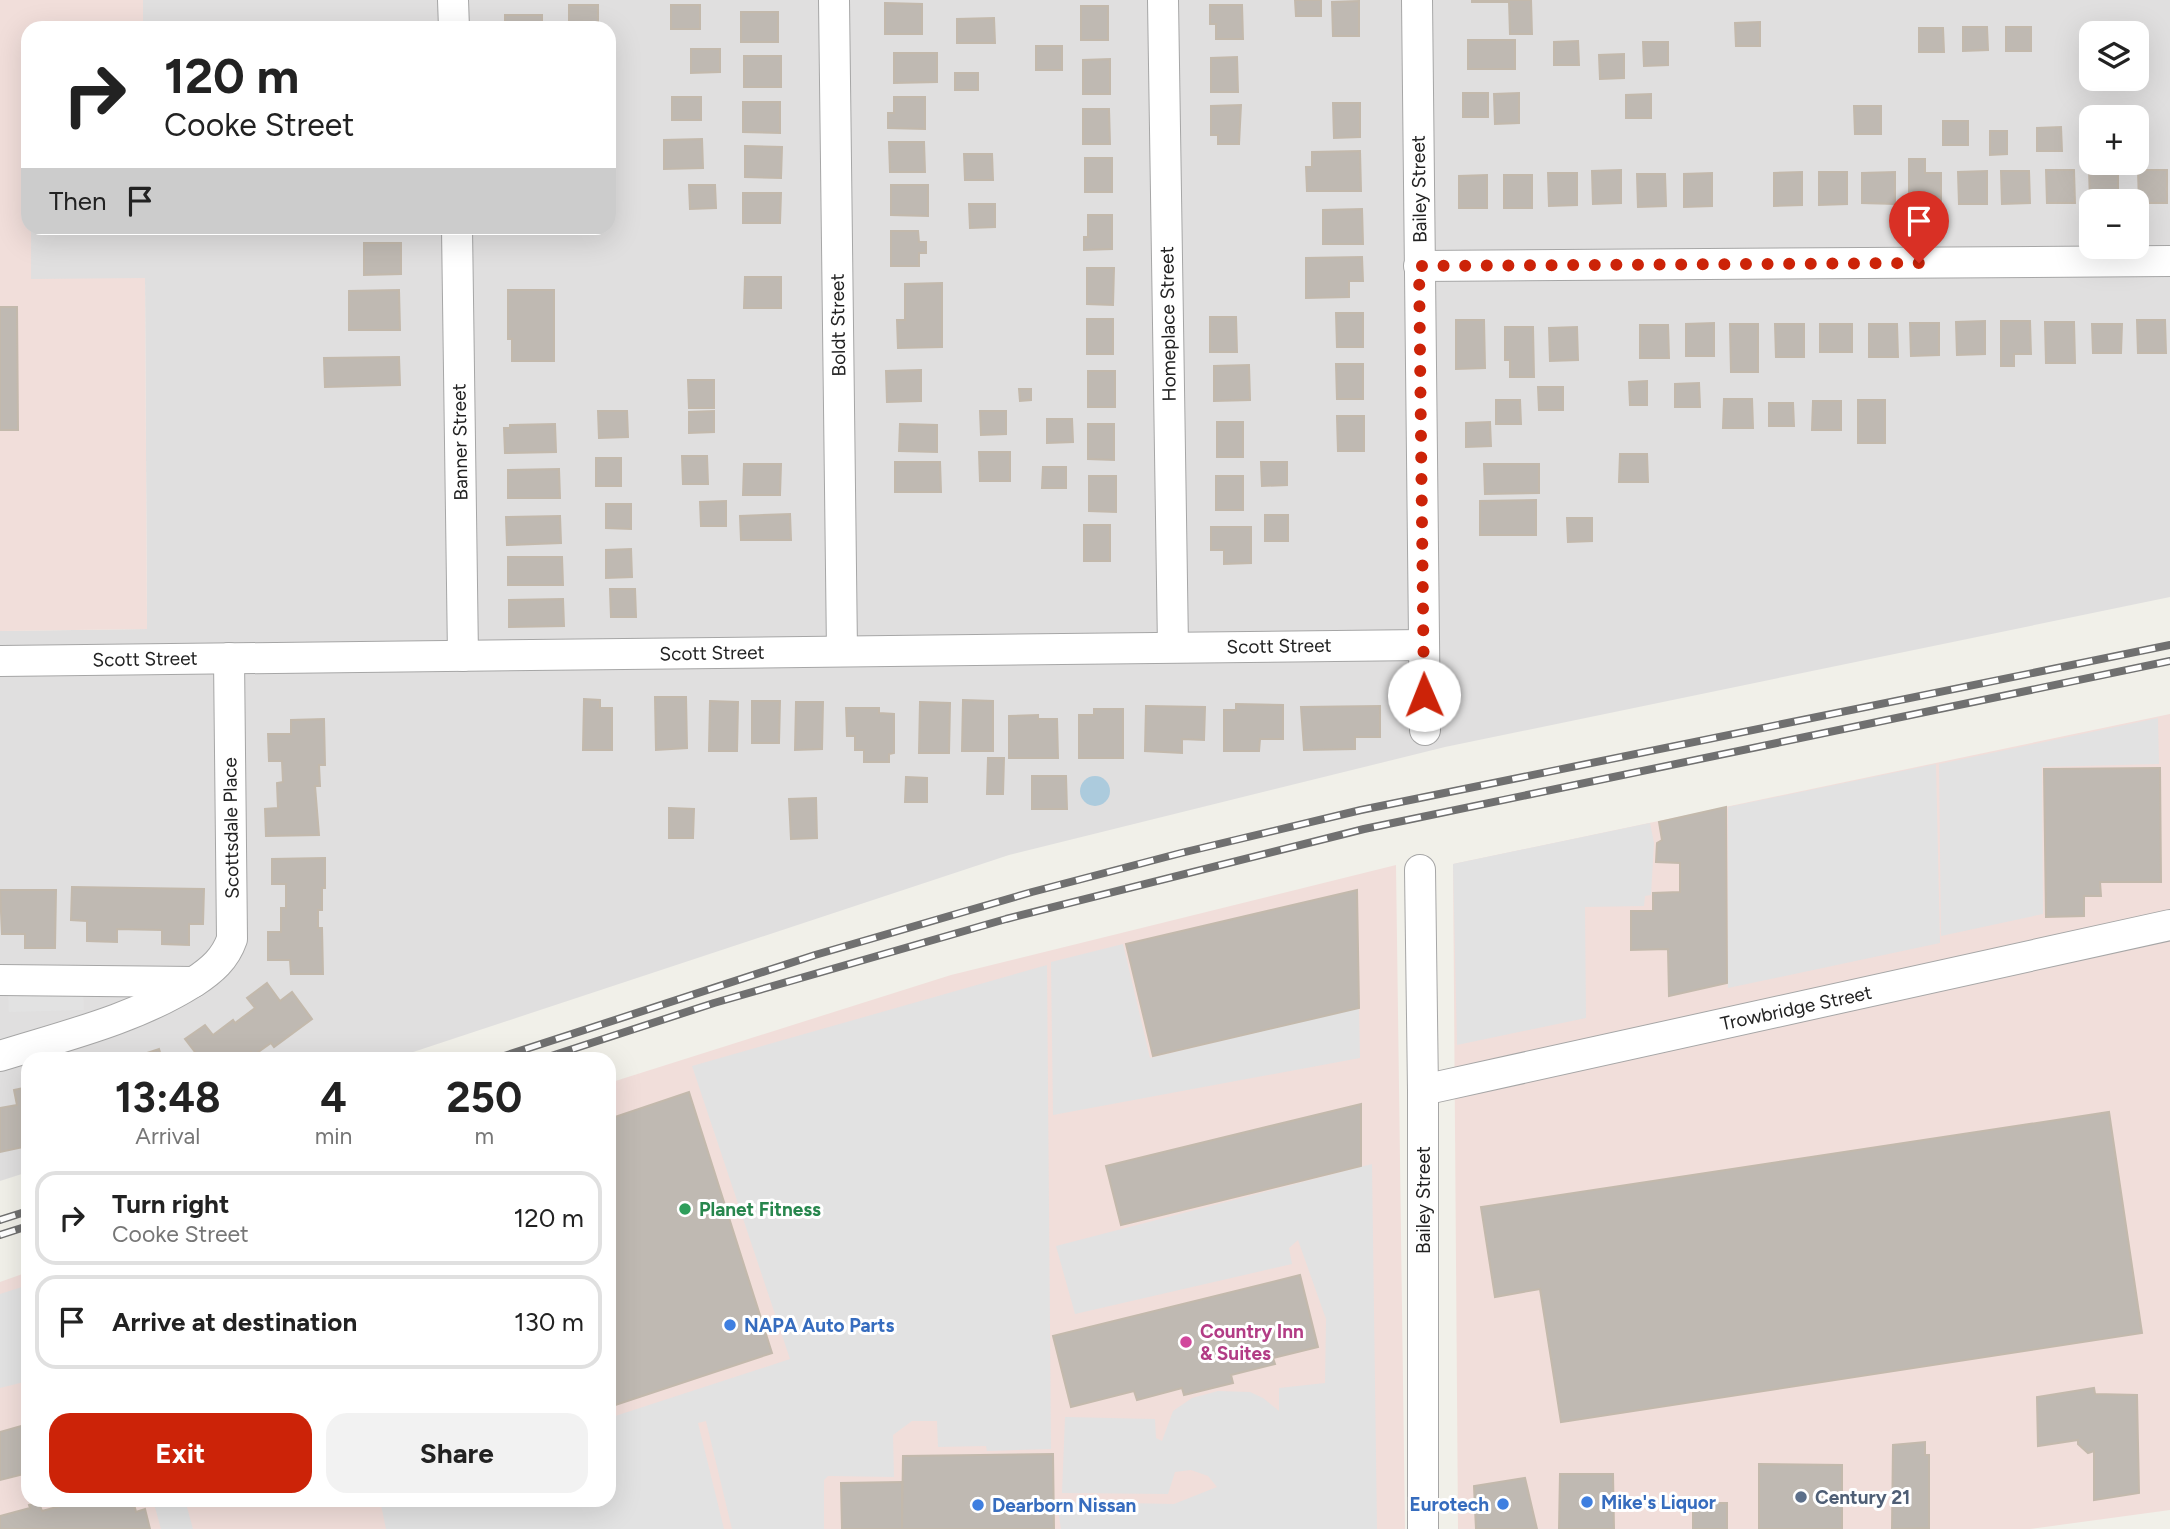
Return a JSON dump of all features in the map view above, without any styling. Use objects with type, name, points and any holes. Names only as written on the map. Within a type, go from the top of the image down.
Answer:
[{"type":"street","points":[[453,0],[454,21]]},
{"type":"street","name":"Boldt Street","points":[[834,0],[842,651]]},
{"type":"street","name":"Homeplace Street","points":[[1163,0],[1173,647]]},
{"type":"street","name":"Bailey Street","points":[[1417,0],[1425,730]]},
{"type":"street","name":"Banner Street","points":[[457,235],[463,656]]},
{"type":"street","points":[[1419,266],[2170,261]]},
{"type":"street","name":"Scott Street","points":[[0,661],[1173,647],[1423,658]]},
{"type":"street","name":"Scottsdale Place","points":[[0,1056],[75,1033],[157,1003],[212,970],[228,949],[232,939],[229,658]]},
{"type":"street","name":"Bailey Street","points":[[1420,870],[1423,1529]]},
{"type":"street","name":"Trowbridge Street","points":[[1423,1090],[2170,925]]},
{"type":"street","points":[[0,980],[194,982]]},
{"type":"shaded area","points":[[0,0],[143,0],[143,21],[21,21],[21,235],[31,235],[31,279],[145,278],[147,629],[0,631]]},
{"type":"shaded area","points":[[143,0],[2170,0],[2170,597],[1445,747],[1009,855],[413,1052],[21,1052],[21,1174],[0,1181],[0,631],[147,629],[145,279],[31,279],[31,235],[616,235],[616,21],[143,21]]},
{"type":"shaded area","points":[[2170,714],[2170,1510],[2030,1529],[1458,1529],[1453,864]]},
{"type":"shaded area","points":[[2158,718],[2159,764],[2042,767],[2043,914],[1941,936],[1939,764]]},
{"type":"shaded area","points":[[1936,764],[1940,943],[1728,988],[1728,807]]},
{"type":"shaded area","points":[[1650,823],[1654,843],[1651,895],[1645,896],[1644,906],[1585,907],[1586,1018],[1457,1045],[1453,864]]},
{"type":"shaded area","points":[[1396,865],[1405,1529],[0,1529],[0,1282],[21,1274],[21,1507],[616,1507],[616,1081],[951,975]]},
{"type":"shaded area","points":[[1123,944],[1150,1058],[1359,1008],[1360,1058],[1053,1115],[1051,962]]},
{"type":"shaded area","points":[[1047,965],[1051,1449],[987,1451],[986,1446],[938,1447],[937,1421],[912,1421],[893,1435],[894,1477],[828,1476],[824,1480],[824,1529],[732,1529],[706,1421],[698,1423],[724,1529],[386,1529],[381,1507],[616,1507],[616,1416],[790,1359],[692,1066]]},
{"type":"shaded area","points":[[83,988],[84,1010],[9,1012],[8,990]]},
{"type":"shaded area","points":[[1372,1164],[1377,1529],[1061,1529],[1058,1510],[1074,1511],[1072,1502],[1174,1504],[1217,1487],[1208,1476],[1191,1470],[1175,1472],[1168,1494],[1062,1493],[1065,1417],[1155,1419],[1156,1438],[1162,1441],[1173,1411],[1192,1398],[1218,1391],[1250,1392],[1263,1398],[1279,1411],[1279,1388],[1325,1383],[1326,1319],[1298,1240],[1289,1248],[1292,1264],[1075,1314],[1056,1246]]},
{"type":"shaded area","points":[[21,1287],[21,1383],[0,1388],[0,1294]]},
{"type":"shaded area","points":[[155,1507],[187,1507],[193,1529],[161,1529]]},
{"type":"water","points":[[1095,776],[1106,780],[1110,791],[1106,802],[1095,806],[1084,802],[1080,791],[1084,780]]},
{"type":"building","points":[[1295,0],[1321,0],[1321,16],[1296,16]]},
{"type":"building","points":[[1472,0],[1531,0],[1532,34],[1510,34],[1509,2]]},
{"type":"building","points":[[1359,1],[1359,36],[1333,36],[1332,2]]},
{"type":"building","points":[[885,3],[922,4],[922,34],[885,34]]},
{"type":"building","points":[[569,5],[598,5],[598,21],[569,21]]},
{"type":"building","points":[[671,5],[700,5],[700,29],[671,29]]},
{"type":"building","points":[[1210,5],[1242,5],[1243,39],[1216,39],[1216,24],[1210,24]]},
{"type":"building","points":[[1081,6],[1108,6],[1108,40],[1081,40]]},
{"type":"building","points":[[741,12],[778,12],[778,42],[741,42]]},
{"type":"building","points":[[505,15],[542,15],[542,21],[505,21]]},
{"type":"building","points":[[994,18],[995,43],[957,43],[957,19]]},
{"type":"building","points":[[1760,22],[1760,46],[1736,46],[1735,23]]},
{"type":"building","points":[[1963,27],[1987,27],[1988,50],[1963,51]]},
{"type":"building","points":[[2006,27],[2031,27],[2031,51],[2006,51]]},
{"type":"building","points":[[1919,28],[1943,28],[1944,52],[1919,52]]},
{"type":"building","points":[[1468,40],[1515,40],[1515,69],[1468,69]]},
{"type":"building","points":[[1578,41],[1579,65],[1554,65],[1554,42]]},
{"type":"building","points":[[1643,42],[1668,42],[1668,65],[1644,66]]},
{"type":"building","points":[[1036,46],[1062,46],[1062,70],[1036,70]]},
{"type":"building","points":[[691,49],[720,49],[720,72],[691,73]]},
{"type":"building","points":[[894,53],[937,53],[937,82],[894,83]]},
{"type":"building","points":[[1624,54],[1624,78],[1600,79],[1599,55]]},
{"type":"building","points":[[744,56],[781,56],[781,87],[744,87]]},
{"type":"building","points":[[1237,57],[1238,92],[1211,92],[1211,58]]},
{"type":"building","points":[[1110,59],[1110,94],[1083,94],[1083,60]]},
{"type":"building","points":[[955,73],[978,73],[978,90],[955,90]]},
{"type":"building","points":[[1463,93],[1488,93],[1488,117],[1463,117]]},
{"type":"building","points":[[1519,93],[1519,123],[1495,124],[1494,94]]},
{"type":"building","points":[[1651,94],[1651,118],[1626,118],[1626,95]]},
{"type":"building","points":[[672,97],[701,97],[701,120],[672,120]]},
{"type":"building","points":[[894,97],[925,97],[925,129],[888,128],[888,113],[894,113]]},
{"type":"building","points":[[743,102],[780,102],[780,133],[743,132]]},
{"type":"building","points":[[1333,103],[1360,103],[1360,137],[1334,138]]},
{"type":"building","points":[[1241,105],[1239,144],[1218,144],[1218,135],[1211,135],[1211,106]]},
{"type":"building","points":[[1854,106],[1881,106],[1881,134],[1855,134]]},
{"type":"building","points":[[1083,109],[1109,109],[1110,144],[1083,144]]},
{"type":"building","points":[[1943,121],[1968,121],[1968,145],[1943,145]]},
{"type":"building","points":[[2061,127],[2062,151],[2037,151],[2037,128]]},
{"type":"building","points":[[1990,131],[2007,131],[2007,154],[1990,155]]},
{"type":"building","points":[[702,139],[703,168],[664,169],[664,140]]},
{"type":"building","points":[[889,142],[924,142],[925,172],[890,172]]},
{"type":"building","points":[[745,146],[782,147],[781,178],[745,177]]},
{"type":"building","points":[[1360,151],[1361,191],[1307,191],[1306,167],[1312,167],[1312,152]]},
{"type":"building","points":[[964,154],[992,154],[993,180],[965,180]]},
{"type":"building","points":[[1085,158],[1112,158],[1112,192],[1085,192]]},
{"type":"building","points":[[1909,159],[1925,159],[1925,173],[1941,173],[1941,204],[1909,204]]},
{"type":"building","points":[[1621,170],[1621,203],[1593,204],[1592,171]]},
{"type":"building","points":[[2046,170],[2074,170],[2075,203],[2047,203]]},
{"type":"building","points":[[2149,170],[2167,170],[2167,203],[2149,203],[2149,189],[2139,189],[2138,175],[2149,175]]},
{"type":"building","points":[[1987,171],[1987,204],[1959,204],[1958,172]]},
{"type":"building","points":[[2001,171],[2029,171],[2030,203],[2002,204]]},
{"type":"building","points":[[1802,172],[1802,205],[1774,206],[1774,173]]},
{"type":"building","points":[[1819,172],[1847,172],[1847,204],[1819,205]]},
{"type":"building","points":[[1895,172],[1895,204],[1862,203],[1862,173]]},
{"type":"building","points":[[1548,173],[1577,173],[1577,205],[1549,206]]},
{"type":"building","points":[[1712,173],[1712,206],[1684,207],[1684,174]]},
{"type":"building","points":[[1637,174],[1665,174],[1666,206],[1638,207]]},
{"type":"building","points":[[1487,175],[1487,208],[1459,208],[1459,176]]},
{"type":"building","points":[[1504,175],[1532,175],[1532,208],[1504,208]]},
{"type":"building","points":[[2089,175],[2118,175],[2118,189],[2090,189]]},
{"type":"building","points":[[689,185],[715,185],[716,208],[690,209]]},
{"type":"building","points":[[891,185],[928,185],[928,216],[891,215]]},
{"type":"building","points":[[743,193],[781,193],[780,223],[743,223]]},
{"type":"building","points":[[969,204],[995,204],[995,227],[970,228]]},
{"type":"building","points":[[1362,209],[1363,244],[1323,244],[1323,210]]},
{"type":"building","points":[[1088,215],[1112,215],[1112,249],[1084,250],[1084,237],[1088,237]]},
{"type":"building","points":[[891,231],[918,231],[919,242],[926,242],[926,253],[919,253],[919,266],[891,266]]},
{"type":"building","points":[[364,243],[401,243],[401,274],[364,275]]},
{"type":"building","points":[[1362,257],[1363,281],[1349,281],[1349,297],[1306,298],[1306,258]]},
{"type":"building","points":[[1087,268],[1114,268],[1113,305],[1087,304]]},
{"type":"building","points":[[745,277],[781,277],[781,308],[744,308]]},
{"type":"building","points":[[942,283],[942,347],[898,348],[897,320],[905,320],[905,284]]},
{"type":"building","points":[[399,290],[400,330],[349,330],[349,291]]},
{"type":"building","points":[[508,290],[554,290],[554,361],[512,361],[512,339],[508,339]]},
{"type":"building","points":[[0,307],[17,307],[18,430],[0,430]]},
{"type":"building","points":[[1336,313],[1363,313],[1363,347],[1337,347]]},
{"type":"building","points":[[1210,317],[1236,317],[1237,352],[1210,352]]},
{"type":"building","points":[[1087,319],[1113,319],[1113,354],[1087,354]]},
{"type":"building","points":[[1456,320],[1484,320],[1485,368],[1456,369]]},
{"type":"building","points":[[2137,320],[2165,320],[2166,353],[2138,353]]},
{"type":"building","points":[[1985,321],[1985,354],[1957,355],[1956,322]]},
{"type":"building","points":[[2001,321],[2030,321],[2031,354],[2014,354],[2014,366],[2001,366]]},
{"type":"building","points":[[2045,322],[2074,322],[2075,363],[2046,363]]},
{"type":"building","points":[[1714,323],[1714,356],[1686,356],[1686,324]]},
{"type":"building","points":[[1910,323],[1939,323],[1939,355],[1911,356]]},
{"type":"building","points":[[1730,324],[1758,324],[1758,372],[1731,372]]},
{"type":"building","points":[[1775,324],[1804,324],[1804,357],[1776,357]]},
{"type":"building","points":[[1820,324],[1852,324],[1852,352],[1820,352]]},
{"type":"building","points":[[1869,324],[1897,324],[1898,357],[1869,357]]},
{"type":"building","points":[[2092,324],[2122,324],[2121,353],[2093,353]]},
{"type":"building","points":[[1640,325],[1668,325],[1669,358],[1640,358]]},
{"type":"building","points":[[1505,327],[1533,327],[1534,377],[1510,377],[1510,360],[1505,360]]},
{"type":"building","points":[[1577,327],[1578,360],[1550,361],[1549,328]]},
{"type":"building","points":[[399,357],[400,385],[325,387],[324,358]]},
{"type":"building","points":[[1336,364],[1363,364],[1363,399],[1337,399]]},
{"type":"building","points":[[1249,365],[1250,400],[1214,401],[1214,366]]},
{"type":"building","points":[[921,370],[921,401],[887,402],[886,371]]},
{"type":"building","points":[[1088,371],[1115,371],[1115,407],[1088,407]]},
{"type":"building","points":[[688,380],[714,380],[714,408],[689,408]]},
{"type":"building","points":[[1647,381],[1647,405],[1630,405],[1629,382]]},
{"type":"building","points":[[1699,383],[1700,407],[1675,407],[1675,384]]},
{"type":"building","points":[[1538,387],[1563,387],[1563,410],[1539,410]]},
{"type":"building","points":[[1019,389],[1031,389],[1031,400],[1020,401]]},
{"type":"building","points":[[1724,399],[1752,399],[1753,428],[1723,428]]},
{"type":"building","points":[[1496,400],[1520,400],[1521,424],[1496,424]]},
{"type":"building","points":[[1858,400],[1885,400],[1885,443],[1858,443]]},
{"type":"building","points":[[1813,401],[1841,401],[1841,430],[1812,430]]},
{"type":"building","points":[[1769,403],[1793,403],[1794,426],[1769,426]]},
{"type":"building","points":[[598,411],[627,411],[628,437],[599,438]]},
{"type":"building","points":[[714,411],[714,432],[689,433],[689,412]]},
{"type":"building","points":[[980,411],[1006,411],[1006,434],[981,435]]},
{"type":"building","points":[[1337,416],[1364,416],[1364,451],[1338,451]]},
{"type":"building","points":[[1047,419],[1072,419],[1073,442],[1047,443]]},
{"type":"building","points":[[1217,422],[1243,422],[1243,457],[1217,457]]},
{"type":"building","points":[[1490,422],[1491,446],[1466,447],[1466,423]]},
{"type":"building","points":[[555,424],[556,452],[505,453],[504,428],[510,428],[510,425]]},
{"type":"building","points":[[900,424],[937,425],[937,452],[899,451]]},
{"type":"building","points":[[1088,424],[1114,424],[1114,460],[1088,459]]},
{"type":"building","points":[[979,452],[1010,452],[1010,481],[980,481]]},
{"type":"building","points":[[1620,454],[1647,454],[1648,482],[1619,482]]},
{"type":"building","points":[[682,456],[707,456],[708,484],[683,484]]},
{"type":"building","points":[[596,458],[621,458],[621,486],[596,486]]},
{"type":"building","points":[[895,462],[940,462],[941,492],[895,492]]},
{"type":"building","points":[[1261,462],[1287,462],[1287,485],[1262,486]]},
{"type":"building","points":[[744,464],[781,464],[780,495],[743,495]]},
{"type":"building","points":[[1484,464],[1539,464],[1539,493],[1485,494]]},
{"type":"building","points":[[1043,467],[1066,467],[1066,488],[1042,488]]},
{"type":"building","points":[[559,469],[560,498],[508,498],[508,470]]},
{"type":"building","points":[[1089,476],[1116,476],[1116,512],[1089,511]]},
{"type":"building","points":[[1216,476],[1243,476],[1243,510],[1216,510]]},
{"type":"building","points":[[1536,500],[1536,535],[1480,535],[1480,501]]},
{"type":"building","points":[[726,501],[726,526],[701,526],[700,502]]},
{"type":"building","points":[[606,504],[631,504],[631,529],[606,528]]},
{"type":"building","points":[[790,514],[791,540],[741,540],[740,516]]},
{"type":"building","points":[[1265,515],[1288,515],[1288,541],[1265,541]]},
{"type":"building","points":[[560,516],[561,543],[507,545],[506,517]]},
{"type":"building","points":[[1567,518],[1592,518],[1592,541],[1568,542]]},
{"type":"building","points":[[1084,525],[1110,525],[1110,561],[1084,561]]},
{"type":"building","points":[[1211,527],[1251,527],[1251,563],[1224,564],[1224,550],[1211,550]]},
{"type":"building","points":[[631,549],[632,577],[606,578],[606,550]]},
{"type":"building","points":[[508,557],[562,557],[563,585],[508,585]]},
{"type":"building","points":[[610,589],[635,589],[636,617],[611,617]]},
{"type":"building","points":[[563,599],[564,626],[509,627],[509,600]]},
{"type":"building","points":[[655,697],[686,697],[687,748],[656,750]]},
{"type":"building","points":[[584,699],[600,700],[600,708],[612,708],[612,750],[583,750]]},
{"type":"building","points":[[963,700],[993,701],[993,751],[962,751]]},
{"type":"building","points":[[710,701],[738,702],[737,751],[709,751]]},
{"type":"building","points":[[752,701],[780,701],[779,743],[752,743]]},
{"type":"building","points":[[796,702],[823,702],[822,749],[795,750]]},
{"type":"building","points":[[920,702],[950,703],[949,753],[919,753]]},
{"type":"building","points":[[1236,704],[1283,705],[1283,739],[1260,739],[1259,751],[1224,751],[1224,710],[1236,710]]},
{"type":"building","points":[[1146,706],[1205,707],[1204,740],[1182,739],[1182,753],[1145,751]]},
{"type":"building","points":[[1380,706],[1380,737],[1355,737],[1355,749],[1304,750],[1301,707]]},
{"type":"building","points":[[846,708],[879,708],[879,713],[894,714],[894,753],[889,754],[889,762],[864,762],[864,750],[855,750],[855,736],[847,736]]},
{"type":"building","points":[[1094,709],[1123,709],[1123,758],[1079,758],[1079,715],[1094,715]]},
{"type":"building","points":[[1038,715],[1038,719],[1057,719],[1058,758],[1009,758],[1009,716]]},
{"type":"building","points":[[324,719],[325,765],[319,765],[320,786],[315,786],[319,835],[266,836],[265,809],[278,808],[277,783],[283,782],[282,761],[269,761],[268,734],[291,734],[291,720]]},
{"type":"building","points":[[988,758],[1004,758],[1003,794],[987,794]]},
{"type":"building","points":[[2160,768],[2161,882],[2100,882],[2101,896],[2084,896],[2084,916],[2046,917],[2044,769]]},
{"type":"building","points":[[1032,776],[1066,776],[1067,809],[1032,809]]},
{"type":"building","points":[[906,777],[927,778],[927,802],[905,802]]},
{"type":"building","points":[[816,798],[817,838],[791,839],[789,799]]},
{"type":"building","points":[[1726,807],[1727,983],[1669,996],[1668,949],[1631,950],[1631,911],[1653,911],[1653,893],[1680,892],[1680,863],[1656,862],[1657,843],[1662,840],[1659,822]]},
{"type":"building","points":[[669,808],[694,809],[693,838],[669,838]]},
{"type":"building","points":[[325,858],[325,888],[322,888],[322,910],[318,910],[318,928],[322,928],[323,974],[291,974],[290,960],[268,960],[268,932],[281,932],[281,908],[286,908],[286,884],[272,884],[272,859]]},
{"type":"building","points":[[72,887],[204,889],[203,924],[189,924],[189,945],[162,944],[162,930],[117,929],[117,942],[87,941],[87,921],[71,920]]},
{"type":"building","points":[[0,890],[56,890],[55,948],[25,948],[25,934],[2,934]]},
{"type":"building","points":[[1357,890],[1359,1008],[1153,1056],[1126,944]]},
{"type":"building","points":[[267,983],[280,1001],[292,992],[312,1019],[274,1047],[271,1043],[258,1052],[195,1052],[185,1039],[205,1025],[213,1035],[233,1020],[235,1023],[255,1008],[247,998]]},
{"type":"building","points":[[21,1088],[21,1148],[0,1152],[0,1108],[17,1105],[14,1090]]},
{"type":"building","points":[[689,1092],[772,1353],[616,1405],[616,1117]]},
{"type":"building","points":[[1361,1104],[1361,1166],[1121,1225],[1106,1166]]},
{"type":"building","points":[[2109,1112],[2142,1333],[1561,1422],[1540,1289],[1495,1297],[1481,1207]]},
{"type":"building","name":"Country Inn & Suites","points":[[1300,1275],[1318,1347],[1273,1358],[1275,1364],[1231,1375],[1233,1383],[1184,1395],[1182,1388],[1137,1400],[1134,1391],[1071,1407],[1053,1336]]},
{"type":"building","points":[[2094,1388],[2095,1394],[2137,1395],[2139,1493],[2094,1500],[2094,1451],[2088,1453],[2078,1444],[2078,1440],[2038,1446],[2037,1397]]},
{"type":"building","points":[[21,1426],[21,1475],[0,1480],[0,1432]]},
{"type":"building","points":[[1925,1442],[1925,1455],[1929,1455],[1929,1528],[1892,1529],[1893,1445]]},
{"type":"building","name":"Dearborn Nissan","points":[[1053,1454],[1054,1529],[902,1529],[903,1456]]},
{"type":"building","name":"Century 21","points":[[1759,1464],[1842,1465],[1842,1529],[1759,1529]]},
{"type":"building","name":"Mike's Liquor","points":[[1560,1474],[1613,1474],[1614,1529],[1559,1529]]},
{"type":"building","name":"Eurotech","points":[[1525,1478],[1537,1529],[1476,1529],[1474,1486]]},
{"type":"building","points":[[902,1482],[902,1529],[842,1529],[841,1483]]},
{"type":"building","points":[[1693,1503],[1727,1503],[1727,1529],[1693,1529]]},
{"type":"building","points":[[30,1507],[40,1507],[42,1511],[57,1507],[135,1507],[136,1512],[145,1509],[150,1529],[0,1529],[0,1516]]},
{"type":"railway","points":[[517,1052],[815,955],[1032,892],[1181,853],[1361,810],[2170,645]]},
{"type":"railway","points":[[564,1052],[714,1003],[1006,919],[1364,829],[2170,661]]},
{"type":"railway","points":[[0,1220],[21,1213]]},
{"type":"railway","points":[[0,1235],[21,1228]]},
{"type":"place","name":"Planet Fitness","points":[[685,1209]]},
{"type":"place","name":"NAPA Auto Parts","points":[[730,1325]]},
{"type":"place","name":"Country Inn & Suites","points":[[1186,1342]]},
{"type":"place","name":"Century 21","points":[[1801,1497]]},
{"type":"place","name":"Mike's Liquor","points":[[1587,1502]]},
{"type":"place","name":"Eurotech","points":[[1503,1504]]},
{"type":"place","name":"Dearborn Nissan","points":[[978,1505]]},
{"type":"route","points":[[1424,695],[1419,266],[1919,263]]}]
